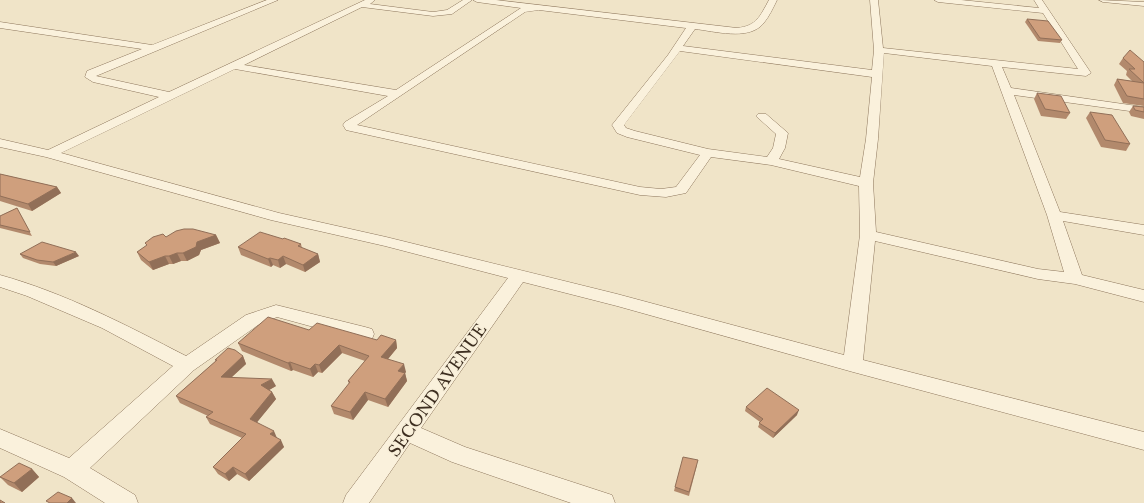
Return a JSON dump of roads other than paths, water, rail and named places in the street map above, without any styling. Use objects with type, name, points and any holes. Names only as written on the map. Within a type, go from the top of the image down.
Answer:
[{"type":"street","points":[[170,96],[97,80],[90,77],[90,73],[274,0]]},
{"type":"street","points":[[49,154],[366,2],[438,14],[449,12],[468,0]]},
{"type":"street","points":[[477,0],[737,31],[754,28],[760,24],[773,0]]},
{"type":"street","points":[[852,365],[868,235],[866,183],[872,138],[879,50],[874,0]]},
{"type":"street","points":[[938,0],[1044,11]]},
{"type":"street","points":[[879,50],[1086,73],[1038,0]]},
{"type":"street","points":[[1103,0],[1144,4]]},
{"type":"street","points":[[539,8],[523,10],[398,94],[352,122],[349,125],[350,127],[640,191],[658,193],[674,193],[681,190],[708,153]]},
{"type":"street","points":[[0,25],[152,48]]},
{"type":"street","points":[[692,26],[618,125],[622,130],[631,134],[708,153],[771,161],[866,183]]},
{"type":"street","points":[[677,48],[876,74]]},
{"type":"street","points":[[996,63],[1054,215],[1075,279]]},
{"type":"street","points":[[234,66],[398,94]]},
{"type":"street","points":[[1006,91],[1144,110]]},
{"type":"street","points":[[762,116],[782,133],[779,148],[771,161]]},
{"type":"street","points":[[0,143],[49,154],[276,216],[617,300],[852,365],[1144,441]]},
{"type":"street","points":[[1054,215],[1144,230]]},
{"type":"street","points":[[868,235],[1038,274],[1075,279],[1144,296]]},
{"type":"street","name":"SECOND AVENUE","points":[[355,503],[518,276]]},
{"type":"street","points":[[0,281],[33,292],[108,323],[187,364]]},
{"type":"street","points":[[72,470],[187,364],[252,320],[276,311],[364,334]]},
{"type":"street","points":[[407,432],[460,455],[603,503]]},
{"type":"street","points":[[0,438],[72,470],[126,503]]}]
